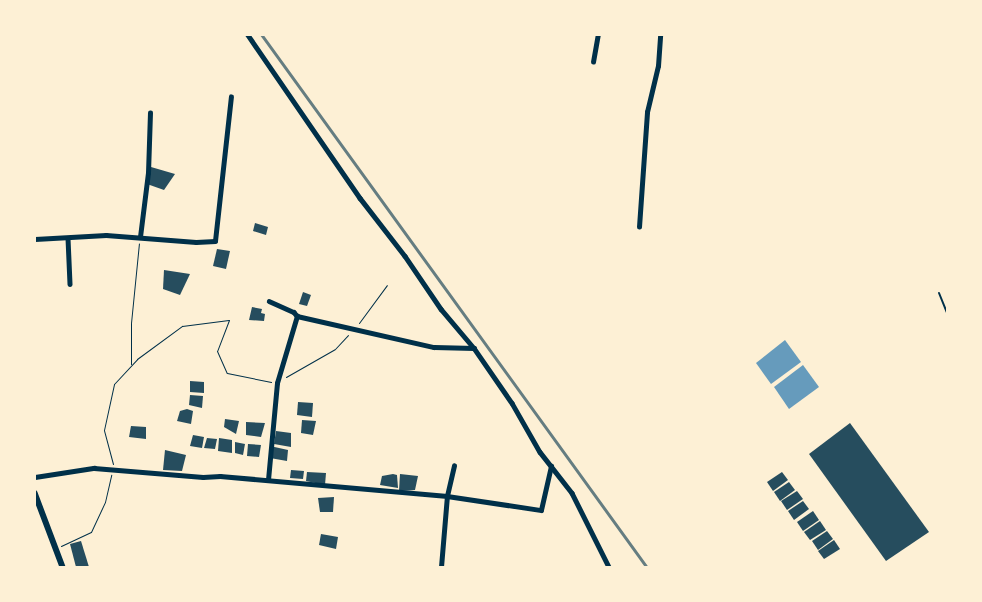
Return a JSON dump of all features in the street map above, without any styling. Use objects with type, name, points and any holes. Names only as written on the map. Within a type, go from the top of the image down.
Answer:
[{"type":"main road","points":[[35,493],[63,567]]},
{"type":"street","points":[[248,35],[360,198],[405,256],[441,309],[474,348],[512,402],[540,452],[572,493],[610,567]]},
{"type":"street","points":[[593,62],[598,35]]},
{"type":"street","points":[[638,227],[647,112],[658,66],[660,35]]},
{"type":"street","points":[[35,239],[106,235],[196,242],[216,241],[231,98]]},
{"type":"street","points":[[140,237],[148,173],[150,113]]},
{"type":"street","points":[[68,238],[70,284]]},
{"type":"street","points":[[269,301],[294,312],[297,316],[434,346],[474,348]]},
{"type":"street","points":[[268,480],[277,383],[297,316]]},
{"type":"street","points":[[441,567],[447,496],[454,466]]},
{"type":"street","points":[[35,477],[94,468],[268,480],[447,496],[541,510],[551,466]]},
{"type":"lane","points":[[939,293],[947,313]]},
{"type":"path","points":[[131,365],[131,323],[140,237]]},
{"type":"path","points":[[56,548],[91,532],[105,502],[114,461],[104,430],[114,384],[131,365],[158,341],[182,326],[229,320],[217,351],[227,373],[277,383],[335,349],[355,328],[388,285]]},
{"type":"water","points":[[785,340],[801,362],[771,384],[756,363]]},
{"type":"water","points":[[803,365],[819,387],[789,409],[774,387]]},
{"type":"building","points":[[151,167],[175,174],[164,190],[147,184]]},
{"type":"building","points":[[255,223],[268,227],[266,235],[253,231]]},
{"type":"building","points":[[217,249],[230,251],[226,269],[213,266]]},
{"type":"building","points":[[164,270],[190,274],[180,295],[163,289]]},
{"type":"building","points":[[303,292],[311,295],[307,306],[299,304]]},
{"type":"building","points":[[252,307],[262,309],[261,313],[265,314],[264,321],[249,320]]},
{"type":"building","points":[[190,381],[204,382],[204,393],[190,392]]},
{"type":"building","points":[[190,395],[203,396],[202,408],[189,405]]},
{"type":"building","points":[[298,402],[313,403],[312,417],[297,415]]},
{"type":"building","points":[[187,409],[193,411],[191,424],[177,421],[180,411]]},
{"type":"building","points":[[225,419],[239,421],[236,434],[224,427]]},
{"type":"building","points":[[302,420],[316,421],[313,435],[301,433]]},
{"type":"building","points":[[246,422],[265,423],[261,437],[246,435]]},
{"type":"building","points":[[850,423],[929,532],[886,561],[809,454]]},
{"type":"building","points":[[131,426],[146,427],[146,439],[129,437]]},
{"type":"building","points":[[276,431],[291,433],[291,447],[274,444]]},
{"type":"building","points":[[193,435],[204,437],[202,448],[190,446]]},
{"type":"building","points":[[207,438],[217,439],[215,449],[204,448]]},
{"type":"building","points":[[219,438],[232,440],[232,453],[218,451]]},
{"type":"building","points":[[235,442],[245,444],[243,455],[235,453]]},
{"type":"building","points":[[248,444],[261,445],[259,457],[247,456]]},
{"type":"building","points":[[270,446],[288,450],[287,461],[270,458]]},
{"type":"building","points":[[165,450],[186,455],[182,471],[163,470]]},
{"type":"building","points":[[291,470],[304,471],[303,479],[290,478]]},
{"type":"building","points":[[307,472],[326,473],[325,485],[306,481]]},
{"type":"building","points":[[782,472],[788,480],[773,491],[767,482]]},
{"type":"building","points":[[400,474],[418,476],[415,490],[399,491]]},
{"type":"building","points":[[397,475],[398,488],[380,485],[382,476]]},
{"type":"building","points":[[789,482],[795,490],[780,501],[774,492]]},
{"type":"building","points":[[797,491],[803,499],[787,510],[781,501]]},
{"type":"building","points":[[334,497],[333,512],[320,512],[318,498]]},
{"type":"building","points":[[803,501],[809,509],[794,520],[788,511]]},
{"type":"building","points":[[813,511],[819,520],[803,531],[797,522]]},
{"type":"building","points":[[820,521],[826,530],[810,540],[804,532]]},
{"type":"building","points":[[827,531],[833,539],[818,550],[812,541]]},
{"type":"building","points":[[321,534],[338,537],[336,549],[319,545]]},
{"type":"building","points":[[834,540],[840,549],[824,559],[818,551]]},
{"type":"building","points":[[81,541],[89,567],[76,567],[70,544]]},
{"type":"railway","points":[[262,35],[647,567]]}]
